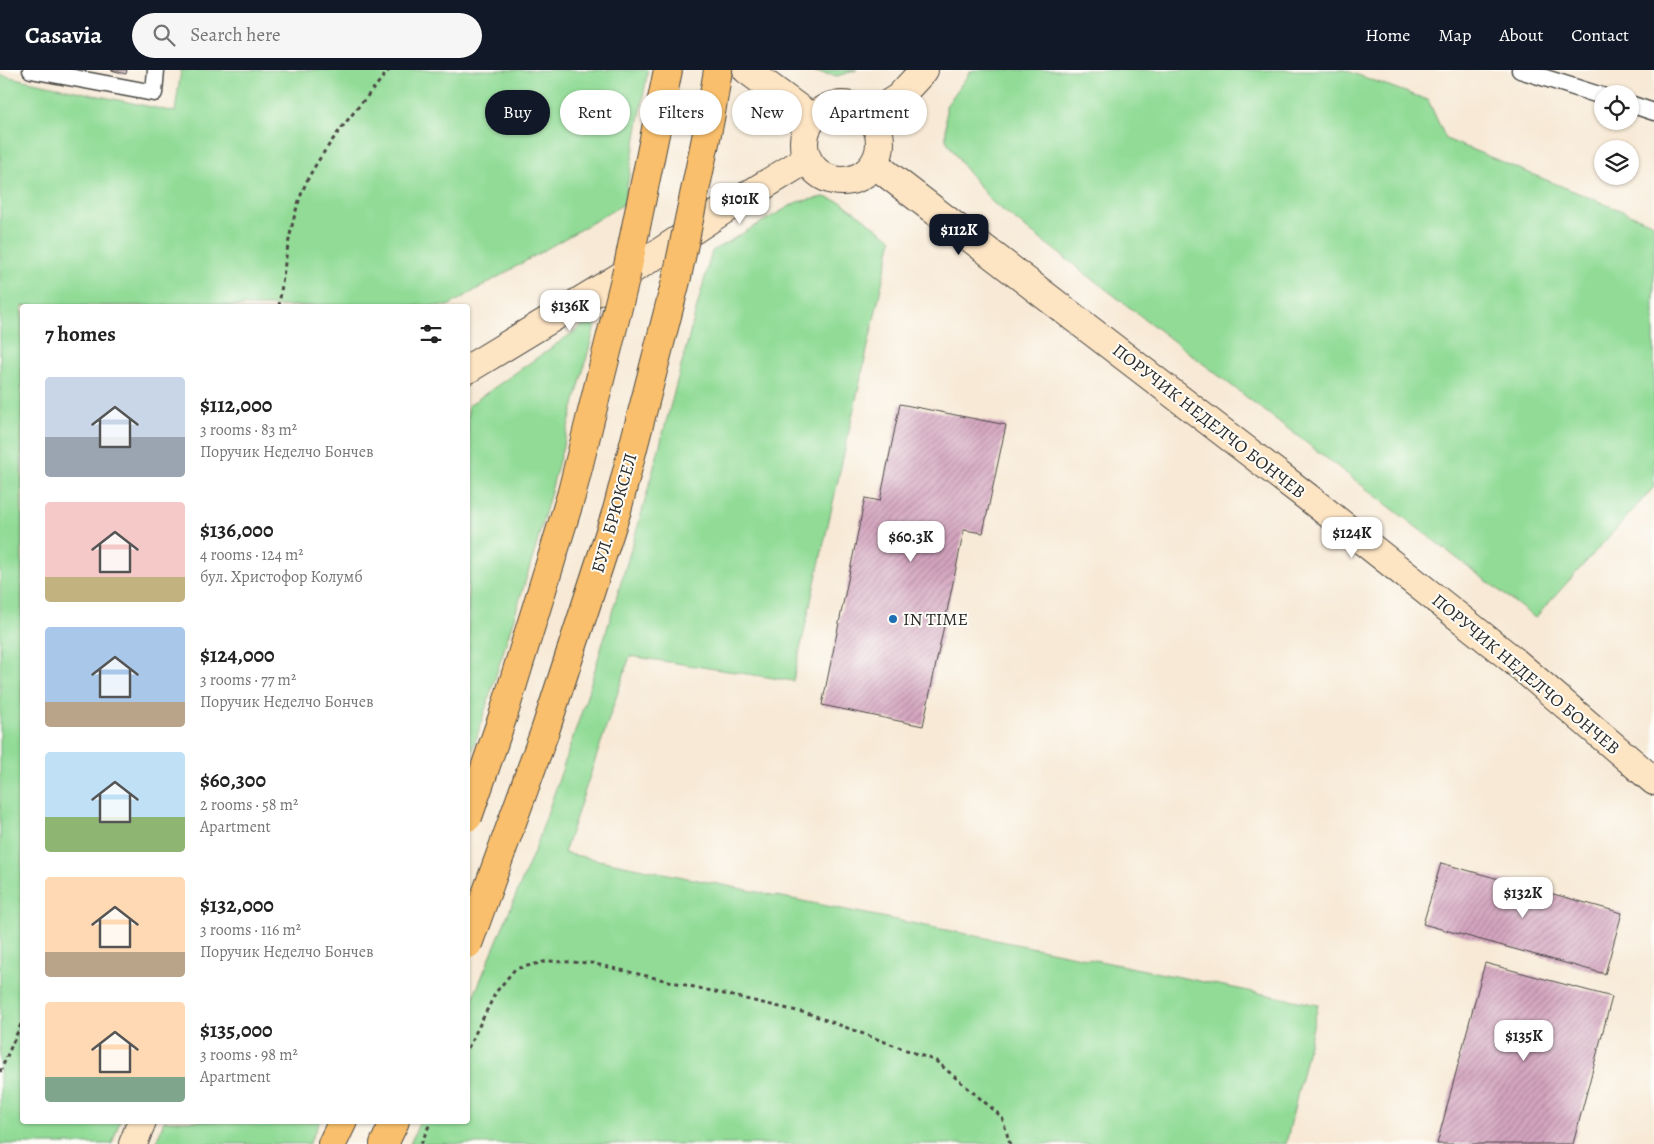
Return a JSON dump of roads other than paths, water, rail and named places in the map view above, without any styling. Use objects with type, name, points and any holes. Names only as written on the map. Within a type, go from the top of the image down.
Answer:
[{"type":"main road","points":[[470,811],[503,716],[571,496],[627,271],[668,70]]},
{"type":"main road","name":"БУЛ. БРЮКСЕЛ","points":[[470,938],[545,731],[617,510],[677,277],[710,119],[718,70]]},
{"type":"main road","points":[[332,1144],[342,1124]]},
{"type":"main road","points":[[384,1144],[394,1124]]},
{"type":"street","points":[[747,70],[812,118]]},
{"type":"street","points":[[905,90],[924,70]]},
{"type":"street","points":[[812,121],[806,130],[804,143],[807,159],[822,176],[835,181],[848,181],[860,176],[874,164],[880,144],[879,135]]},
{"type":"street","points":[[470,368],[651,258],[719,213],[807,159]]},
{"type":"street","name":"ПОРУЧИК НЕДЕЛЧО БОНЧЕВ","points":[[874,164],[1310,499],[1513,660],[1654,780]]},
{"type":"street","points":[[133,1144],[141,1124]]},
{"type":"lane","points":[[31,70],[154,93],[156,70]]},
{"type":"lane","points":[[1520,70],[1594,93]]},
{"type":"lane","points":[[1639,107],[1654,112]]},
{"type":"place","name":"IN TIME","points":[[893,619]]}]
